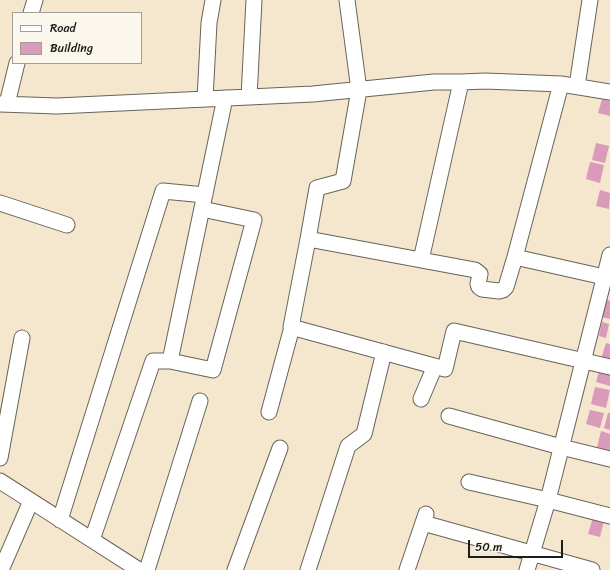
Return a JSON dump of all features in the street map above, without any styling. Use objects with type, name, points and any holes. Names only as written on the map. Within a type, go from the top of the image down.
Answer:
[{"type":"street","points":[[31,12],[35,0]]},
{"type":"street","points":[[205,99],[208,23],[213,0]]},
{"type":"street","points":[[249,97],[254,0]]},
{"type":"street","points":[[269,412],[292,327],[317,188],[343,181],[359,90],[347,0]]},
{"type":"street","points":[[577,86],[590,0]]},
{"type":"street","points":[[17,64],[4,104],[57,106],[313,94],[434,82],[485,81],[562,84],[610,92]]},
{"type":"street","points":[[421,260],[461,82]]},
{"type":"street","points":[[308,239],[475,270],[480,274],[478,284],[479,287],[499,291],[503,290],[506,287],[562,84]]},
{"type":"street","points":[[170,361],[225,98]]},
{"type":"street","points":[[60,520],[163,191],[204,202],[254,220],[213,370],[170,361],[153,361],[92,540]]},
{"type":"street","points":[[0,203],[67,225]]},
{"type":"street","points":[[514,258],[605,287]]},
{"type":"street","points":[[527,570],[548,500],[605,287],[610,259]]},
{"type":"street","points":[[292,327],[445,369],[454,331],[610,367]]},
{"type":"street","points":[[0,458],[22,338]]},
{"type":"street","points":[[308,570],[348,446],[364,434],[384,352]]},
{"type":"street","points":[[421,399],[435,366]]},
{"type":"street","points":[[147,570],[200,401]]},
{"type":"street","points":[[449,416],[610,459]]},
{"type":"street","points":[[235,570],[280,448]]},
{"type":"street","points":[[0,482],[92,540],[118,564],[139,570]]},
{"type":"street","points":[[469,482],[610,516]]},
{"type":"street","points":[[1,570],[31,502]]},
{"type":"street","points":[[407,570],[424,518],[532,554],[592,570]]},
{"type":"building","points":[[602,99],[610,101],[610,116],[598,113]]},
{"type":"building","points":[[596,143],[609,146],[605,163],[592,160]]},
{"type":"building","points":[[590,162],[604,165],[600,183],[586,179]]},
{"type":"building","points":[[600,190],[610,193],[609,209],[596,206]]},
{"type":"building","points":[[601,298],[610,301],[610,319],[597,316]]},
{"type":"building","points":[[602,322],[609,324],[606,338],[599,336]]},
{"type":"building","points":[[606,343],[610,344],[610,361],[601,359]]},
{"type":"building","points":[[600,368],[610,370],[610,386],[596,382]]},
{"type":"building","points":[[595,387],[610,390],[606,408],[591,404]]},
{"type":"building","points":[[590,410],[604,413],[600,428],[586,424]]},
{"type":"building","points":[[608,413],[610,413],[610,430],[604,428]]},
{"type":"building","points":[[601,431],[610,434],[610,455],[596,452]]},
{"type":"building","points":[[594,514],[605,517],[600,537],[588,534]]}]
